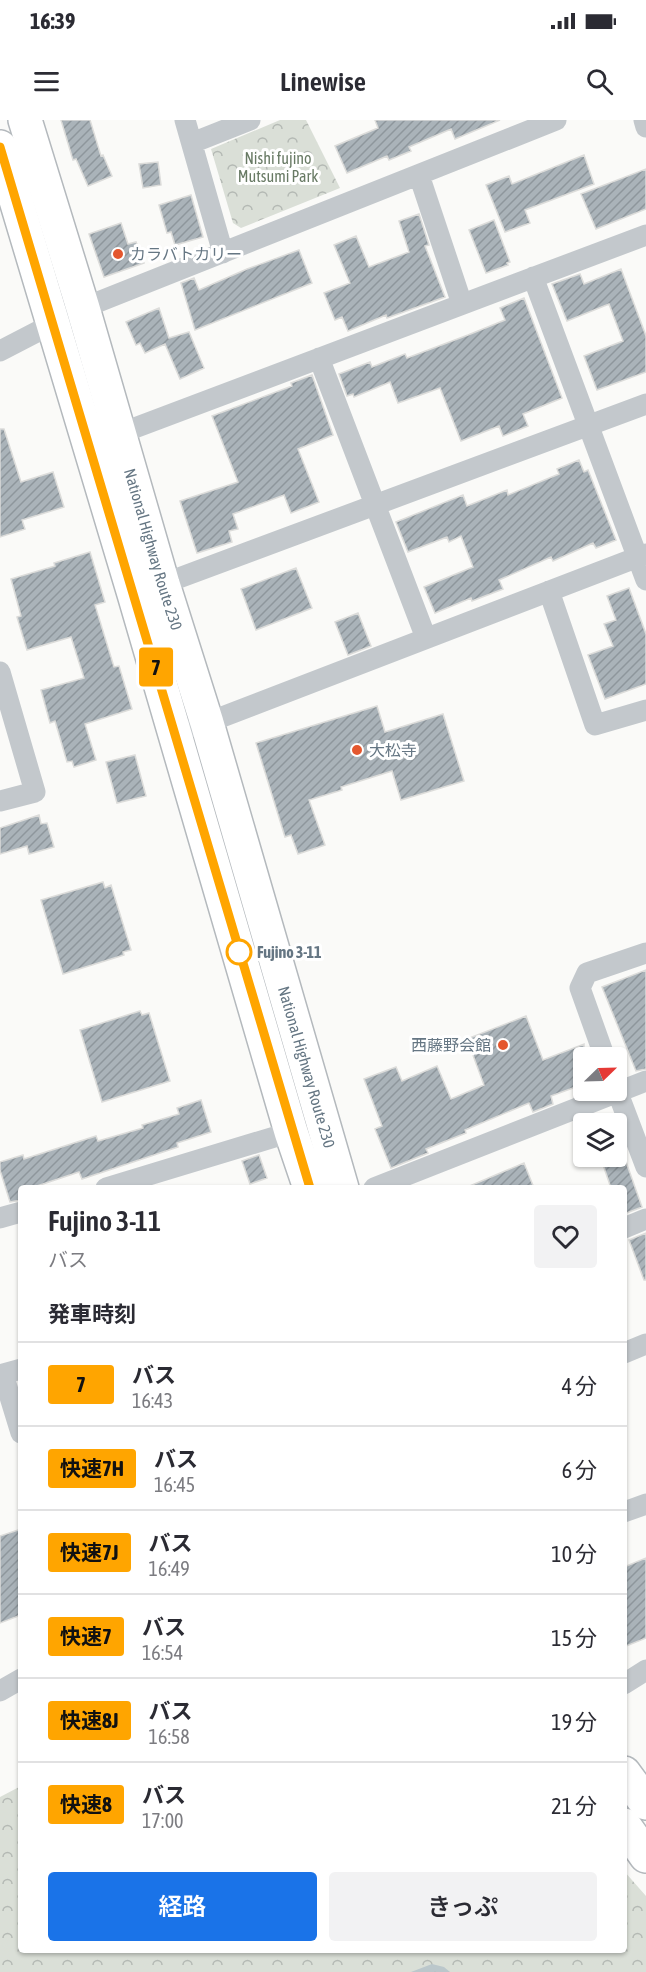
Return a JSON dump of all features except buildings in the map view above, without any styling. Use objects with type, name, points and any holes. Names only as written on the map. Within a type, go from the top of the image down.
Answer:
[{"type":"highway","name":"National Highway Route 230","points":[[25,120],[120,433],[176,734],[291,1132],[309,1185]]},
{"type":"highway","name":"National Highway Route 230","points":[[0,147],[89,444],[207,723],[341,1185]]},
{"type":"highway","points":[[627,1777],[646,1803]]},
{"type":"highway","points":[[627,1829],[646,1856]]},
{"type":"street","points":[[185,120],[223,252]]},
{"type":"street","points":[[192,143],[250,120]]},
{"type":"street","points":[[0,351],[83,308],[556,120]]},
{"type":"street","points":[[644,120],[646,127]]},
{"type":"street","points":[[419,175],[462,304]]},
{"type":"street","points":[[89,444],[646,235]]},
{"type":"street","points":[[533,277],[589,426],[642,555],[646,580]]},
{"type":"street","points":[[319,358],[426,638]]},
{"type":"street","points":[[149,589],[646,404]]},
{"type":"street","points":[[176,734],[642,555]]},
{"type":"street","points":[[549,591],[595,725],[646,710]]},
{"type":"street","points":[[0,672],[34,792],[0,801]]},
{"type":"street","points":[[601,1047],[580,988],[587,974],[646,953]]},
{"type":"street","points":[[627,1087],[646,1081]]},
{"type":"street","points":[[381,1185],[590,1101]]},
{"type":"street","points":[[621,1101],[646,1167]]},
{"type":"street","points":[[116,1185],[291,1132]]},
{"type":"street","points":[[0,1218],[18,1213]]},
{"type":"street","points":[[627,1227],[646,1220]]},
{"type":"street","points":[[627,1352],[646,1344]]},
{"type":"street","points":[[8,1373],[18,1419]]},
{"type":"street","points":[[627,1511],[646,1504]]},
{"type":"street","points":[[627,1682],[646,1670]]},
{"type":"street","points":[[0,1691],[18,1681]]},
{"type":"green space","name":"Nishi fujino Mutsumi Park","points":[[280,120],[306,120],[340,188],[241,228],[233,223],[211,149]]},
{"type":"green space","points":[[18,1788],[18,1953],[627,1953],[627,1874],[646,1896],[646,1972],[0,1972],[0,1797]]},
{"type":"water","points":[[432,1964],[444,1967],[450,1972],[411,1972]]},
{"type":"bus line","name":"7","points":[[0,147],[146,634],[291,1132],[309,1185]]},
{"type":"place","name":"カラバトカリー","points":[[118,254]]},
{"type":"place","name":"大松寺","points":[[357,750]]},
{"type":"place","name":"Fujino 3-11","points":[[239,952]]},
{"type":"place","name":"西藤野会館","points":[[503,1045]]}]
